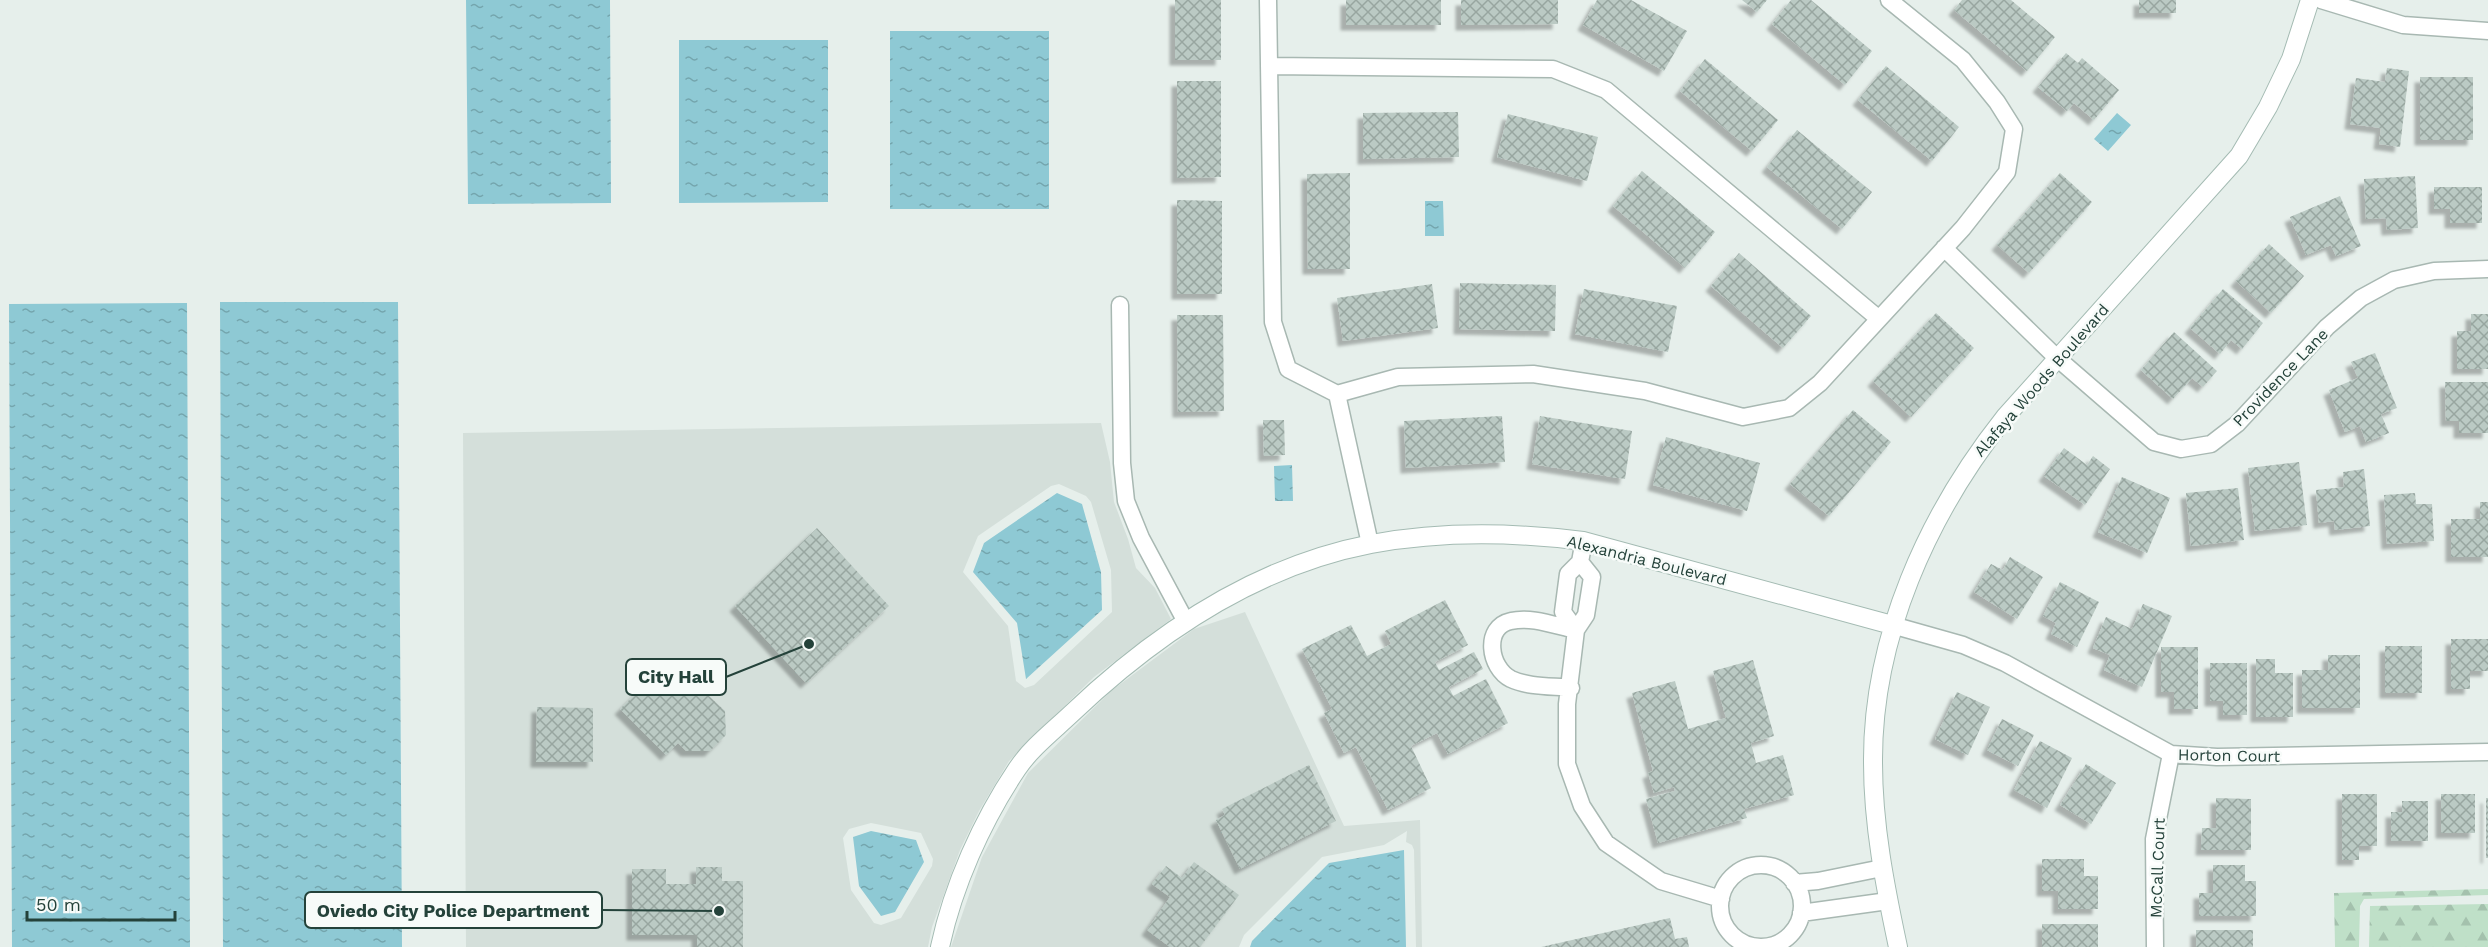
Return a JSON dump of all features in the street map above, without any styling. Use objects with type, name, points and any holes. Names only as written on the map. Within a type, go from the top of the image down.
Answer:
[{"type":"street","points":[[1268,0],[1273,322],[1288,369],[1337,394],[1398,377],[1533,374],[1645,391],[1743,417],[1789,408],[1821,383],[1944,248],[2007,172],[2014,129],[1997,102],[1963,60],[1889,0]]},
{"type":"street","name":"Alafaya Woods Boulevard","points":[[1898,947],[1882,868],[1874,801],[1873,760],[1879,687],[1892,625],[1925,544],[1977,451],[2057,358],[2239,156],[2268,107],[2292,59],[2310,0]]},
{"type":"street","points":[[2321,0],[2403,25],[2488,31]]},
{"type":"street","points":[[1269,66],[1553,69],[1606,90],[1879,319]]},
{"type":"street","name":"Providence Lane","points":[[1944,248],[2057,358],[2154,442],[2181,449],[2211,444],[2237,424],[2326,327],[2361,298],[2394,280],[2434,271],[2488,269]]},
{"type":"street","points":[[1120,305],[1122,463],[1126,501],[1141,538],[1186,622]]},
{"type":"street","points":[[1337,394],[1370,544]]},
{"type":"street","name":"Alexandria Boulevard","points":[[940,947],[971,853],[1018,767],[1103,684],[1186,622],[1242,588],[1305,563],[1370,544],[1475,533],[1539,535],[1583,541],[1892,625]]},
{"type":"street","points":[[1576,630],[1563,612],[1568,574],[1580,562],[1583,541]]},
{"type":"street","points":[[1580,562],[1592,577],[1586,615],[1576,630],[1571,688],[1567,704],[1567,764],[1582,806],[1606,843],[1661,880],[1721,899]]},
{"type":"street","points":[[1571,688],[1510,678],[1496,664],[1492,643],[1496,632],[1509,621],[1528,620],[1576,630]]},
{"type":"street","name":"Horton Court","points":[[1892,625],[1963,645],[2005,663],[2171,754],[2217,757],[2488,752]]},
{"type":"street","name":"McCall Court","points":[[2155,947],[2154,839],[2171,754]]},
{"type":"street","points":[[1752,866],[1776,868],[1794,883],[1801,897],[1801,914],[1795,928],[1784,940],[1770,946],[1754,947],[1739,941],[1727,930],[1721,915],[1721,899],[1726,884],[1738,872],[1752,866]]},
{"type":"street","points":[[1794,883],[1818,881],[1882,868]]},
{"type":"street","points":[[1801,914],[1888,901]]},
{"type":"shaded area","points":[[1101,423],[1110,462],[1114,502],[1136,568],[1155,588],[1171,619],[1094,677],[1009,761],[979,811],[960,850],[932,927],[928,947],[466,947],[463,433]],"holes":[[[1059,484],[1086,496],[1091,502],[1111,570],[1112,612],[1034,685],[1025,688],[1016,681],[1008,626],[963,572],[978,536],[1051,486]],[[871,823],[921,833],[933,859],[932,866],[901,918],[881,925],[874,923],[851,890],[843,838],[849,829]]]},
{"type":"shaded area","points":[[1245,612],[1344,826],[1420,820],[1422,947],[1416,947],[1414,850],[1412,845],[1406,842],[1407,831],[1384,845],[1322,857],[1244,935],[1239,947],[951,947],[982,857],[1028,773],[1111,691],[1194,629]]},
{"type":"green space","points":[[2488,889],[2488,895],[2364,899],[2360,906],[2359,947],[2335,947],[2334,893]]},
{"type":"green space","points":[[2488,904],[2488,947],[2369,947],[2370,906]]},
{"type":"water","points":[[466,0],[610,0],[611,203],[468,204]]},
{"type":"water","points":[[890,31],[1049,31],[1049,209],[890,209]]},
{"type":"water","points":[[679,40],[828,40],[828,202],[679,203]]},
{"type":"water","points":[[2117,113],[2131,125],[2108,151],[2094,139]]},
{"type":"water","points":[[1425,201],[1443,201],[1444,236],[1425,236]]},
{"type":"water","points":[[220,302],[398,302],[402,947],[223,947]]},
{"type":"water","points":[[187,303],[190,947],[12,947],[9,304]]},
{"type":"water","points":[[1292,465],[1293,501],[1275,501],[1274,466]]},
{"type":"water","points":[[1057,493],[1082,504],[1101,572],[1102,610],[1026,679],[1017,623],[973,572],[984,543]]},
{"type":"water","points":[[871,831],[916,840],[924,862],[895,912],[881,916],[859,886],[853,837]]},
{"type":"water","points":[[1404,850],[1406,947],[1250,947],[1252,941],[1329,863]]},
{"type":"building","points":[[1175,0],[1221,0],[1221,60],[1175,60]]},
{"type":"building","points":[[1346,0],[1441,0],[1441,25],[1346,25]]},
{"type":"building","points":[[1461,0],[1558,0],[1558,24],[1461,25]]},
{"type":"building","points":[[1597,0],[1631,0],[1687,31],[1664,71],[1583,25]]},
{"type":"building","points":[[1742,0],[1767,0],[1757,12]]},
{"type":"building","points":[[1791,0],[1811,0],[1872,51],[1845,85],[1772,24]]},
{"type":"building","points":[[1962,0],[2011,0],[2055,37],[2027,71],[1954,10]]},
{"type":"building","points":[[2139,0],[2176,0],[2176,13],[2139,13]]},
{"type":"building","points":[[2066,53],[2078,63],[2082,58],[2119,90],[2094,120],[2074,103],[2067,111],[2038,87]]},
{"type":"building","points":[[1705,59],[1778,120],[1752,151],[1680,91]]},
{"type":"building","points":[[1886,66],[1959,127],[1932,161],[1858,100]]},
{"type":"building","points":[[2387,68],[2409,71],[2400,147],[2379,144],[2381,128],[2350,124],[2356,78],[2385,82]]},
{"type":"building","points":[[2420,77],[2473,77],[2473,140],[2420,140]]},
{"type":"building","points":[[1177,81],[1221,81],[1221,177],[1177,178]]},
{"type":"building","points":[[1458,112],[1459,157],[1363,159],[1363,113]]},
{"type":"building","points":[[1508,114],[1598,137],[1587,181],[1497,157]]},
{"type":"building","points":[[1797,130],[1872,192],[1842,229],[1767,167]]},
{"type":"building","points":[[1642,171],[1715,232],[1685,268],[1613,206]]},
{"type":"building","points":[[1350,173],[1350,269],[1308,269],[1307,174]]},
{"type":"building","points":[[2060,173],[2092,202],[2029,273],[1997,245]]},
{"type":"building","points":[[2415,176],[2418,228],[2387,230],[2386,218],[2366,219],[2364,179]]},
{"type":"building","points":[[2434,187],[2482,187],[2482,223],[2450,223],[2450,209],[2434,209]]},
{"type":"building","points":[[2340,196],[2361,246],[2336,256],[2331,245],[2306,255],[2290,217]]},
{"type":"building","points":[[1177,200],[1222,201],[1222,294],[1177,294]]},
{"type":"building","points":[[2269,244],[2304,276],[2271,313],[2236,281]]},
{"type":"building","points":[[1739,253],[1811,316],[1783,348],[1711,286]]},
{"type":"building","points":[[1460,283],[1556,285],[1555,331],[1459,329]]},
{"type":"building","points":[[1432,284],[1438,328],[1343,341],[1337,298]]},
{"type":"building","points":[[1584,289],[1677,306],[1668,352],[1575,334]]},
{"type":"building","points":[[2223,289],[2263,323],[2242,349],[2231,340],[2220,354],[2190,328]]},
{"type":"building","points":[[1936,313],[1974,348],[1911,417],[1873,381]]},
{"type":"building","points":[[2471,314],[2488,314],[2488,369],[2457,369],[2457,331],[2471,331]]},
{"type":"building","points":[[1177,315],[1223,315],[1224,411],[1178,412]]},
{"type":"building","points":[[2174,332],[2217,371],[2203,387],[2192,378],[2173,399],[2141,370]]},
{"type":"building","points":[[2375,353],[2397,408],[2381,414],[2389,433],[2366,442],[2360,426],[2345,432],[2329,390],[2358,378],[2351,362]]},
{"type":"building","points":[[2445,382],[2488,382],[2488,433],[2459,433],[2459,421],[2446,421]]},
{"type":"building","points":[[1853,410],[1891,442],[1829,516],[1790,484]]},
{"type":"building","points":[[1502,416],[1505,462],[1406,468],[1404,421]]},
{"type":"building","points":[[1540,416],[1632,431],[1625,479],[1532,464]]},
{"type":"building","points":[[1263,420],[1284,420],[1285,455],[1264,456]]},
{"type":"building","points":[[1666,437],[1760,463],[1747,511],[1653,485]]},
{"type":"building","points":[[2064,448],[2087,465],[2093,456],[2110,469],[2085,505],[2044,476]]},
{"type":"building","points":[[2299,462],[2307,525],[2255,531],[2248,468]]},
{"type":"building","points":[[2364,469],[2370,526],[2335,530],[2334,521],[2319,523],[2316,490],[2344,487],[2343,472]]},
{"type":"building","points":[[2122,477],[2170,498],[2147,553],[2098,532]]},
{"type":"building","points":[[2238,488],[2244,540],[2191,546],[2186,493]]},
{"type":"building","points":[[2415,493],[2416,504],[2432,504],[2434,541],[2387,544],[2384,495]]},
{"type":"building","points":[[2480,502],[2488,502],[2488,557],[2451,557],[2451,519],[2480,519]]},
{"type":"building","points":[[817,528],[889,606],[806,683],[735,606]]},
{"type":"building","points":[[2010,557],[2043,577],[2017,619],[1974,592],[1991,564],[2003,570]]},
{"type":"building","points":[[2060,582],[2099,602],[2077,647],[2051,634],[2056,623],[2043,616]]},
{"type":"building","points":[[1445,600],[1468,645],[1435,662],[1439,670],[1474,652],[1483,669],[1449,687],[1453,696],[1486,679],[1508,723],[1448,754],[1437,733],[1411,746],[1431,788],[1388,810],[1356,747],[1344,753],[1324,713],[1332,709],[1302,649],[1351,625],[1367,656],[1391,644],[1385,631]]},
{"type":"building","points":[[2143,604],[2172,616],[2142,687],[2104,670],[2110,655],[2093,648],[2106,617],[2132,629]]},
{"type":"building","points":[[2451,639],[2488,639],[2488,671],[2470,671],[2470,689],[2451,689]]},
{"type":"building","points":[[2385,646],[2422,646],[2422,693],[2385,693]]},
{"type":"building","points":[[2161,647],[2198,647],[2198,709],[2174,709],[2174,692],[2161,692]]},
{"type":"building","points":[[2328,655],[2360,655],[2360,708],[2302,708],[2302,670],[2328,670]]},
{"type":"building","points":[[2256,659],[2275,659],[2275,673],[2293,673],[2293,717],[2256,717]]},
{"type":"building","points":[[1753,660],[1774,736],[1751,743],[1756,763],[1783,755],[1794,795],[1744,809],[1747,818],[1658,843],[1646,799],[1675,791],[1674,787],[1654,793],[1648,773],[1653,771],[1632,693],[1675,681],[1688,729],[1726,718],[1713,671]]},
{"type":"building","points":[[2210,663],[2247,663],[2247,715],[2223,715],[2223,701],[2210,701]]},
{"type":"building","points":[[662,668],[687,695],[708,695],[725,711],[726,735],[710,751],[686,751],[678,743],[666,755],[620,709]]},
{"type":"building","points":[[1957,692],[1990,707],[1968,755],[1935,739]]},
{"type":"building","points":[[537,707],[593,708],[593,762],[536,762]]},
{"type":"building","points":[[2002,719],[2034,735],[2018,766],[1987,750]]},
{"type":"building","points":[[2040,741],[2072,758],[2047,808],[2014,790]]},
{"type":"building","points":[[2086,764],[2116,783],[2091,824],[2060,805]]},
{"type":"building","points":[[1309,765],[1336,821],[1240,869],[1216,820],[1225,815],[1222,809]]},
{"type":"building","points":[[2342,794],[2377,794],[2377,846],[2359,846],[2359,860],[2342,860]]},
{"type":"building","points":[[2441,794],[2475,794],[2475,833],[2441,833]]},
{"type":"building","points":[[2216,798],[2251,799],[2251,850],[2201,850],[2202,828],[2216,828]]},
{"type":"building","points":[[2486,798],[2488,798],[2488,858],[2486,858]]},
{"type":"building","points":[[2402,801],[2428,801],[2428,841],[2391,841],[2391,812],[2402,812]]},
{"type":"building","points":[[2042,859],[2084,859],[2084,876],[2098,876],[2098,909],[2058,909],[2058,891],[2042,891]]},
{"type":"building","points":[[1194,862],[1239,895],[1200,947],[1170,947],[1147,930],[1170,897],[1152,884],[1166,866],[1182,878]]},
{"type":"building","points":[[2213,865],[2245,865],[2245,881],[2256,881],[2256,916],[2199,916],[2199,893],[2213,893]]},
{"type":"building","points":[[696,867],[722,867],[722,881],[743,881],[743,947],[697,947],[697,935],[632,935],[632,869],[666,869],[666,884],[696,884]]},
{"type":"building","points":[[1670,918],[1675,939],[1687,937],[1689,947],[1541,947]]},
{"type":"building","points":[[2042,924],[2098,924],[2098,947],[2042,947]]},
{"type":"building","points":[[2196,930],[2253,930],[2253,947],[2196,947]]},
{"type":"place","name":"City Hall","points":[[809,644]]},
{"type":"place","name":"Oviedo City Police Department","points":[[719,911]]}]
